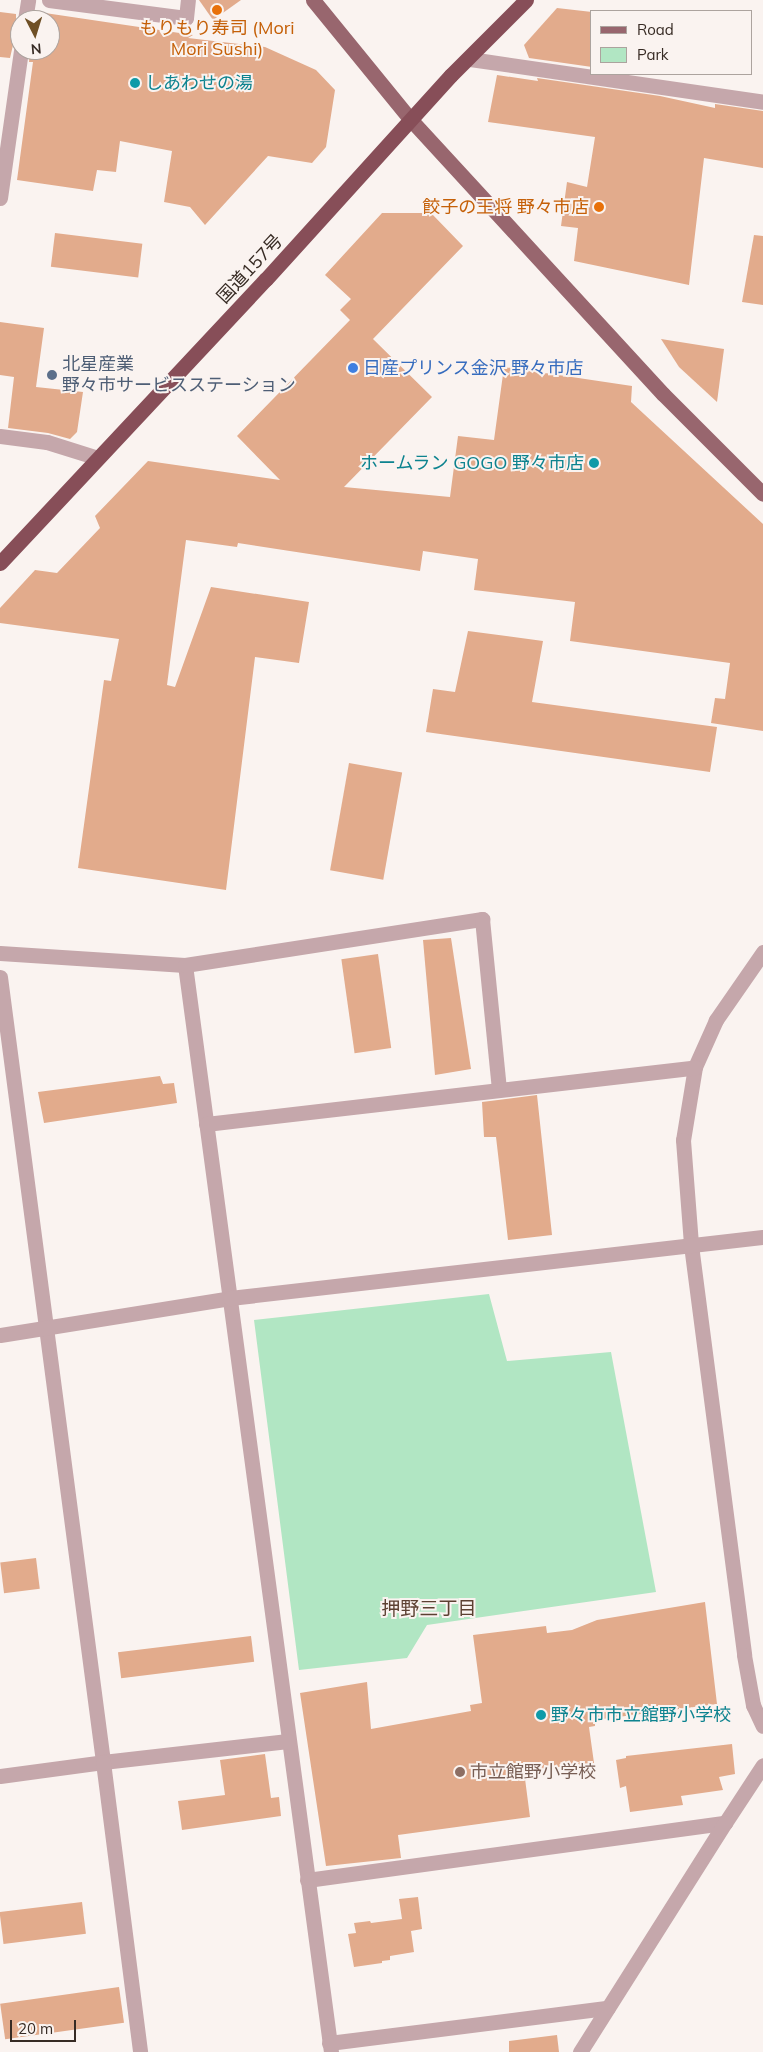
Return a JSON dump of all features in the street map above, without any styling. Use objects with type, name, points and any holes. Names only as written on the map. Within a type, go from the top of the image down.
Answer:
[{"type":"highway","name":"国道157号","points":[[0,563],[266,279],[411,120],[526,0]]},
{"type":"main road","points":[[313,0],[411,120],[663,394],[763,494]]},
{"type":"street","points":[[49,0],[186,18],[188,0]]},
{"type":"street","points":[[470,58],[763,102]]},
{"type":"street","points":[[0,198],[20,60]]},
{"type":"street","points":[[0,436],[47,442],[98,458]]},
{"type":"street","points":[[0,953],[185,965],[482,919],[499,1088]]},
{"type":"street","points":[[763,952],[716,1020],[695,1067],[683,1140],[691,1246],[722,1493],[757,1688],[754,1705],[763,1726]]},
{"type":"street","points":[[185,965],[330,2048],[608,2008]]},
{"type":"street","points":[[0,977],[140,2052]]},
{"type":"street","points":[[206,1124],[499,1088],[695,1067]]},
{"type":"street","points":[[0,1334],[230,1298],[763,1237]]},
{"type":"street","points":[[0,1776],[288,1741]]},
{"type":"street","points":[[580,2052],[763,1765]]},
{"type":"street","points":[[307,1880],[725,1823]]},
{"type":"green space","points":[[489,1294],[507,1361],[611,1352],[656,1592],[427,1625],[407,1658],[299,1670],[254,1320]]},
{"type":"building","name":"もりもり寿司 (Mori Mori Sushi)","points":[[199,0],[241,0],[213,20]]},
{"type":"building","points":[[557,8],[590,12],[590,67],[529,58],[524,45]]},
{"type":"building","points":[[0,12],[10,13],[10,58],[0,57]]},
{"type":"building","points":[[60,15],[193,35],[188,38],[265,47],[316,70],[335,90],[326,147],[312,163],[268,156],[205,225],[190,207],[164,202],[172,151],[120,141],[116,172],[97,170],[93,191],[17,180],[33,62],[29,62],[29,60],[60,60]]},
{"type":"building","points":[[497,75],[538,81],[537,78],[660,96],[715,108],[715,104],[763,111],[763,168],[704,158],[689,285],[574,261],[578,228],[561,226],[567,182],[587,187],[595,137],[488,122]]},
{"type":"building","points":[[382,213],[431,213],[463,246],[373,339],[432,397],[344,487],[450,497],[458,436],[494,440],[504,367],[632,386],[631,402],[763,524],[763,731],[711,723],[715,698],[725,699],[730,663],[570,641],[575,602],[474,590],[478,559],[423,551],[420,571],[238,543],[237,547],[186,540],[167,685],[175,687],[211,587],[309,602],[299,663],[255,657],[226,890],[78,868],[104,680],[111,681],[119,639],[0,623],[0,608],[35,570],[57,573],[100,528],[95,516],[148,461],[280,480],[237,436],[350,320],[340,310],[351,299],[325,275]]},
{"type":"building","points":[[55,233],[142,244],[138,277],[51,267]]},
{"type":"building","points":[[754,235],[763,236],[763,305],[742,302]]},
{"type":"building","points":[[0,322],[44,328],[36,387],[83,392],[77,432],[70,439],[48,433],[8,428],[14,377],[0,375]]},
{"type":"building","points":[[661,339],[724,349],[717,402],[679,367]]},
{"type":"building","points":[[468,631],[543,641],[532,702],[717,727],[710,772],[426,732],[433,689],[455,692]]},
{"type":"building","points":[[349,763],[402,772],[383,880],[330,870]]},
{"type":"building","points":[[451,938],[471,1069],[435,1075],[423,940]]},
{"type":"building","points":[[378,954],[391,1048],[355,1053],[341,959]]},
{"type":"building","points":[[160,1076],[163,1084],[174,1083],[177,1103],[44,1123],[38,1092]]},
{"type":"building","points":[[537,1095],[552,1235],[508,1240],[496,1137],[484,1137],[482,1102]]},
{"type":"building","points":[[36,1558],[40,1589],[4,1593],[0,1562]]},
{"type":"building","name":"野々市市立館野小学校","points":[[705,1602],[717,1704],[595,1720],[595,1726],[589,1727],[594,1763],[524,1771],[530,1817],[398,1835],[401,1858],[326,1866],[300,1693],[367,1682],[371,1729],[471,1711],[470,1705],[482,1703],[473,1635],[546,1626],[547,1633],[572,1630],[597,1620]]},
{"type":"building","points":[[251,1636],[254,1662],[121,1678],[118,1652]]},
{"type":"building","points":[[732,1744],[735,1774],[719,1777],[723,1790],[681,1796],[683,1805],[630,1812],[626,1786],[620,1788],[616,1760],[626,1758],[626,1756]]},
{"type":"building","points":[[265,1754],[271,1798],[279,1797],[281,1816],[182,1830],[178,1801],[225,1795],[220,1760]]},
{"type":"building","points":[[418,1897],[422,1929],[411,1931],[414,1952],[390,1956],[390,1960],[382,1961],[382,1963],[354,1967],[348,1934],[356,1933],[354,1923],[402,1919],[399,1899]]},
{"type":"building","points":[[82,1902],[86,1934],[4,1944],[0,1912]]},
{"type":"building","points":[[119,1987],[124,2023],[5,2039],[0,2004]]},
{"type":"building","points":[[557,2035],[559,2052],[509,2052],[509,2041]]},
{"type":"place","name":"もりもり寿司 (Mori Mori Sushi)","points":[[217,10]]},
{"type":"place","name":"しあわせの湯","points":[[135,83]]},
{"type":"place","name":"餃子の王将 野々市店","points":[[599,207]]},
{"type":"place","name":"日産プリンス金沢 野々市店","points":[[353,368]]},
{"type":"place","name":"北星産業 野々市サービスステーション","points":[[52,375]]},
{"type":"place","name":"ホームラン GOGO 野々市店","points":[[594,463]]},
{"type":"place","name":"野々市市立館野小学校","points":[[541,1715]]},
{"type":"place","name":"市立館野小学校","points":[[460,1772]]},
{"type":"district","name":"押野三丁目","points":[[429,1609]]}]
